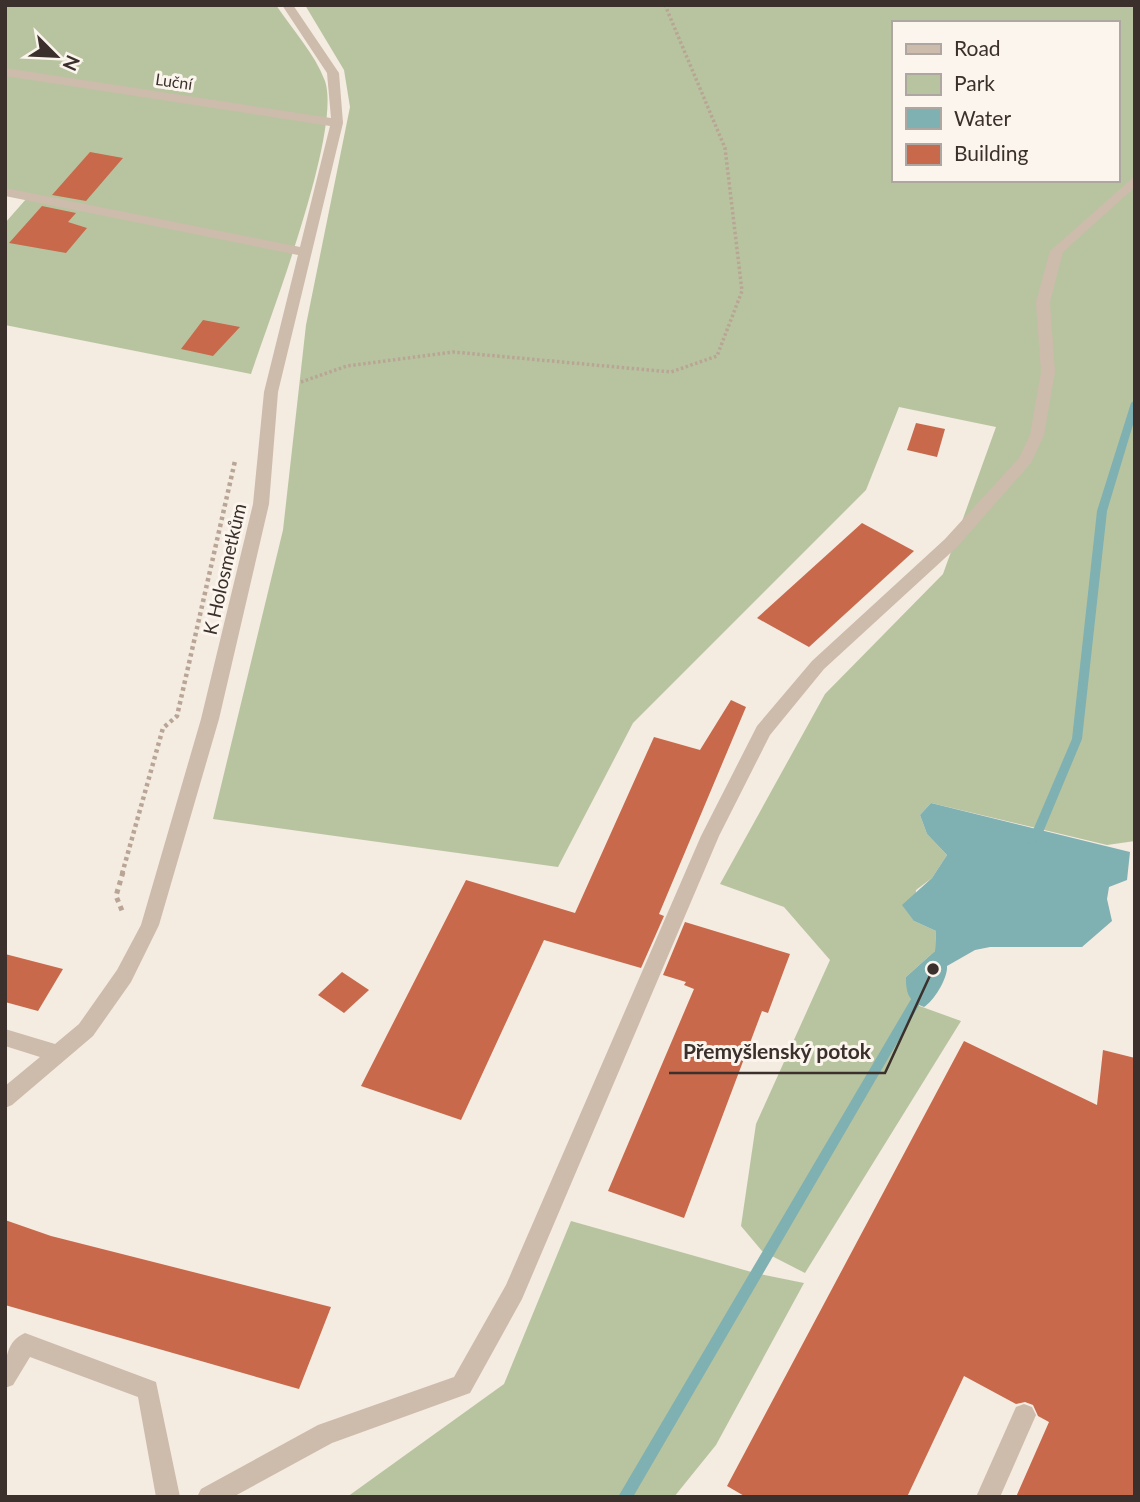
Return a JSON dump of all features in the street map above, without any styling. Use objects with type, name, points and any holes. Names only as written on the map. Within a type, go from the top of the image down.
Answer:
[{"type":"street","name":"K Holosmetkům","points":[[5,1099],[86,1030],[116,987],[150,925],[210,719],[261,504],[271,392],[335,142],[337,122],[333,72],[287,5]]},
{"type":"street","name":"Luční","points":[[5,72],[337,122]]},
{"type":"street","points":[[209,1497],[326,1433],[462,1384],[514,1292],[710,836],[763,731],[818,664],[951,543],[1026,460],[1037,435],[1048,372],[1043,302],[1056,251],[1135,180]]},
{"type":"street","points":[[5,192],[305,252]]},
{"type":"street","points":[[5,1037],[60,1054]]},
{"type":"street","points":[[5,1377],[25,1345],[148,1390],[168,1497]]},
{"type":"street","points":[[988,1497],[1024,1415]]},
{"type":"path","points":[[271,392],[347,366],[453,352],[671,372],[718,356],[742,290],[725,148],[665,5]]},
{"type":"path","points":[[124,915],[116,896],[163,728],[177,716],[236,458]]},
{"type":"green space","points":[[5,5],[276,5],[309,51],[325,81],[327,106],[323,140],[302,225],[251,374],[5,325],[5,223],[27,198],[5,194]]},
{"type":"green space","points":[[305,5],[1135,5],[1135,841],[1107,845],[931,803],[920,815],[927,834],[947,855],[932,878],[916,890],[914,921],[936,931],[935,951],[906,977],[914,1004],[961,1021],[805,1273],[762,1251],[741,1226],[756,1124],[830,960],[784,907],[720,884],[825,694],[943,574],[996,427],[899,407],[866,490],[633,723],[558,867],[213,819],[283,530],[306,325],[350,107],[344,70]]},
{"type":"green space","points":[[571,1221],[755,1273],[804,1283],[716,1445],[674,1497],[347,1497],[504,1384]]},
{"type":"water","points":[[931,803],[1130,852],[1127,880],[1109,887],[1107,899],[1112,921],[1082,947],[990,947],[975,950],[947,966],[943,983],[928,1004],[924,1007],[914,1002],[907,992],[906,977],[935,951],[936,931],[914,921],[902,905],[932,878],[947,855],[927,834],[920,815]]},
{"type":"building","points":[[90,152],[123,158],[86,201],[52,195]]},
{"type":"building","points":[[42,206],[76,213],[68,222],[87,228],[66,253],[9,243]]},
{"type":"building","points":[[203,320],[240,327],[213,356],[181,349]]},
{"type":"building","points":[[916,423],[945,429],[937,457],[907,450]]},
{"type":"building","points":[[862,523],[914,551],[809,647],[757,618]]},
{"type":"building","points":[[731,700],[746,707],[659,914],[664,916],[641,968],[544,940],[461,1120],[361,1086],[466,880],[575,913],[654,737],[700,750]]},
{"type":"building","points":[[685,922],[790,954],[768,1013],[762,1011],[684,1218],[608,1191],[694,989],[684,985],[686,982],[663,975]]},
{"type":"building","points":[[5,954],[63,969],[38,1011],[5,1002]]},
{"type":"building","points":[[342,972],[369,990],[344,1013],[318,995]]},
{"type":"building","points":[[964,1041],[1097,1105],[1103,1050],[1135,1058],[1135,1497],[1016,1497],[1049,1422],[1038,1416],[1033,1405],[1025,1402],[1016,1404],[964,1376],[907,1497],[746,1497],[727,1486]]},
{"type":"building","points":[[5,1220],[51,1236],[331,1307],[299,1389],[5,1305]]},
{"type":"waterway","points":[[1031,840],[1039,830],[1077,739],[1102,511],[1135,403]]},
{"type":"waterway","points":[[625,1497],[921,992]]},
{"type":"place","name":"Přemyšlenský potok","points":[[933,969]]}]
